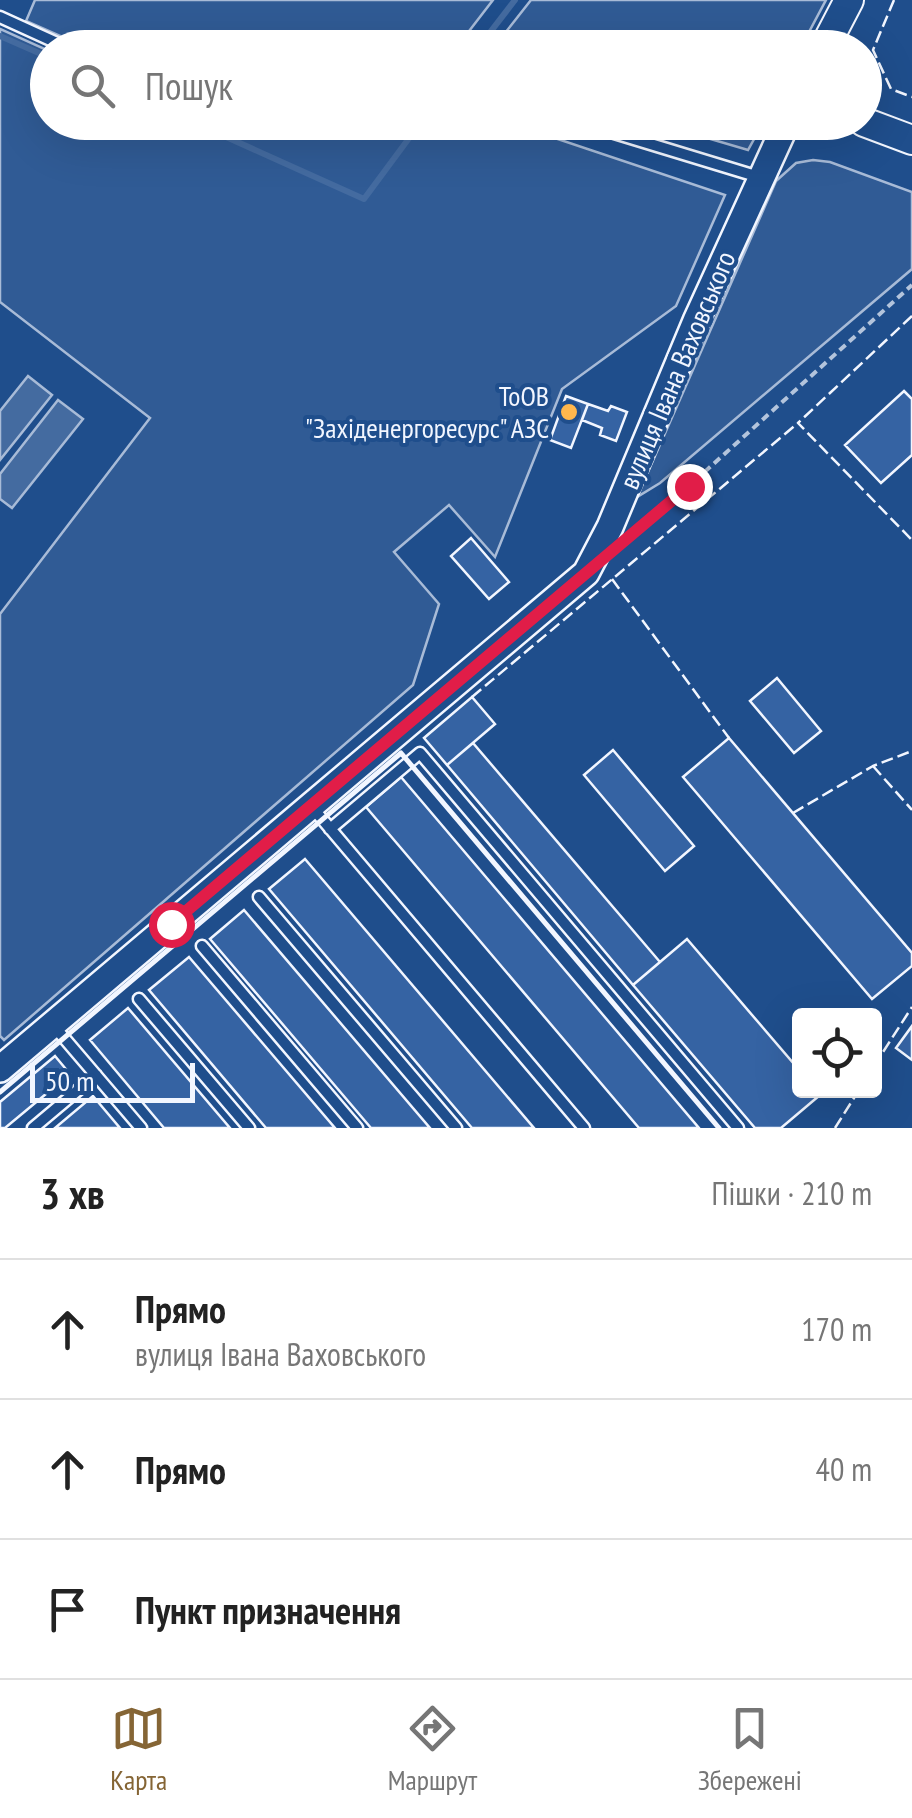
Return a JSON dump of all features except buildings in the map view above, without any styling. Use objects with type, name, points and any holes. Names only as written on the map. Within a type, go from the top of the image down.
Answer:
[{"type":"main road","points":[[833,30],[849,0]]},
{"type":"main road","points":[[882,129],[912,140]]},
{"type":"street","name":"вулиця Івана Ваховського","points":[[0,1068],[586,573],[606,538],[696,321],[778,140]]},
{"type":"lane","points":[[0,17],[30,31]]},
{"type":"lane","points":[[638,140],[760,177]]},
{"type":"lane","points":[[330,829],[420,753],[738,1128]]},
{"type":"lane","points":[[310,806],[584,1128]]},
{"type":"lane","points":[[260,897],[456,1128]]},
{"type":"lane","points":[[202,946],[357,1128]]},
{"type":"lane","points":[[139,998],[249,1128]]},
{"type":"lane","points":[[53,1024],[141,1128]]},
{"type":"lane","points":[[34,1128],[96,1075]]},
{"type":"path","points":[[630,536],[912,285]]},
{"type":"shaded area","points":[[35,0],[493,0],[470,30],[46,30],[26,21]]},
{"type":"shaded area","points":[[531,0],[826,0],[810,30],[507,30]]},
{"type":"shaded area","points":[[0,29],[30,42],[30,140],[561,140],[725,195],[676,306],[562,389],[495,557],[449,505],[394,552],[439,604],[413,685],[4,1040],[0,1036],[0,614],[150,418],[0,302]]},
{"type":"shaded area","points":[[714,140],[753,140],[748,150]]},
{"type":"shaded area","points":[[830,162],[912,192],[912,269],[660,483],[637,497],[776,181],[796,163]]},
{"type":"shaded area","points":[[28,376],[52,395],[0,460],[0,411]]},
{"type":"shaded area","points":[[58,400],[83,419],[12,508],[0,499],[0,474]]},
{"type":"waterway","points":[[492,30],[515,0]]},
{"type":"waterway","points":[[0,36],[30,49]]},
{"type":"waterway","points":[[233,140],[364,199],[408,140]]},
{"type":"fence","points":[[881,30],[894,0]]},
{"type":"fence","points":[[882,70],[891,89],[912,97]]},
{"type":"fence","points":[[912,316],[798,423],[912,540]]},
{"type":"fence","points":[[472,697],[798,423]]},
{"type":"fence","points":[[612,579],[729,738]]},
{"type":"fence","points":[[793,813],[873,766],[912,751]]},
{"type":"fence","points":[[873,766],[912,810]]},
{"type":"fence","points":[[882,1054],[912,1007]]},
{"type":"fence","points":[[835,1128],[854,1098]]},
{"type":"wall","points":[[0,1092],[401,753],[719,1128]]},
{"type":"place","name":"ТоОВ \"Західенергоресурс\" АЗС","points":[[569,412]]},
{"type":"route","points":[[171,924],[689,486]]}]
